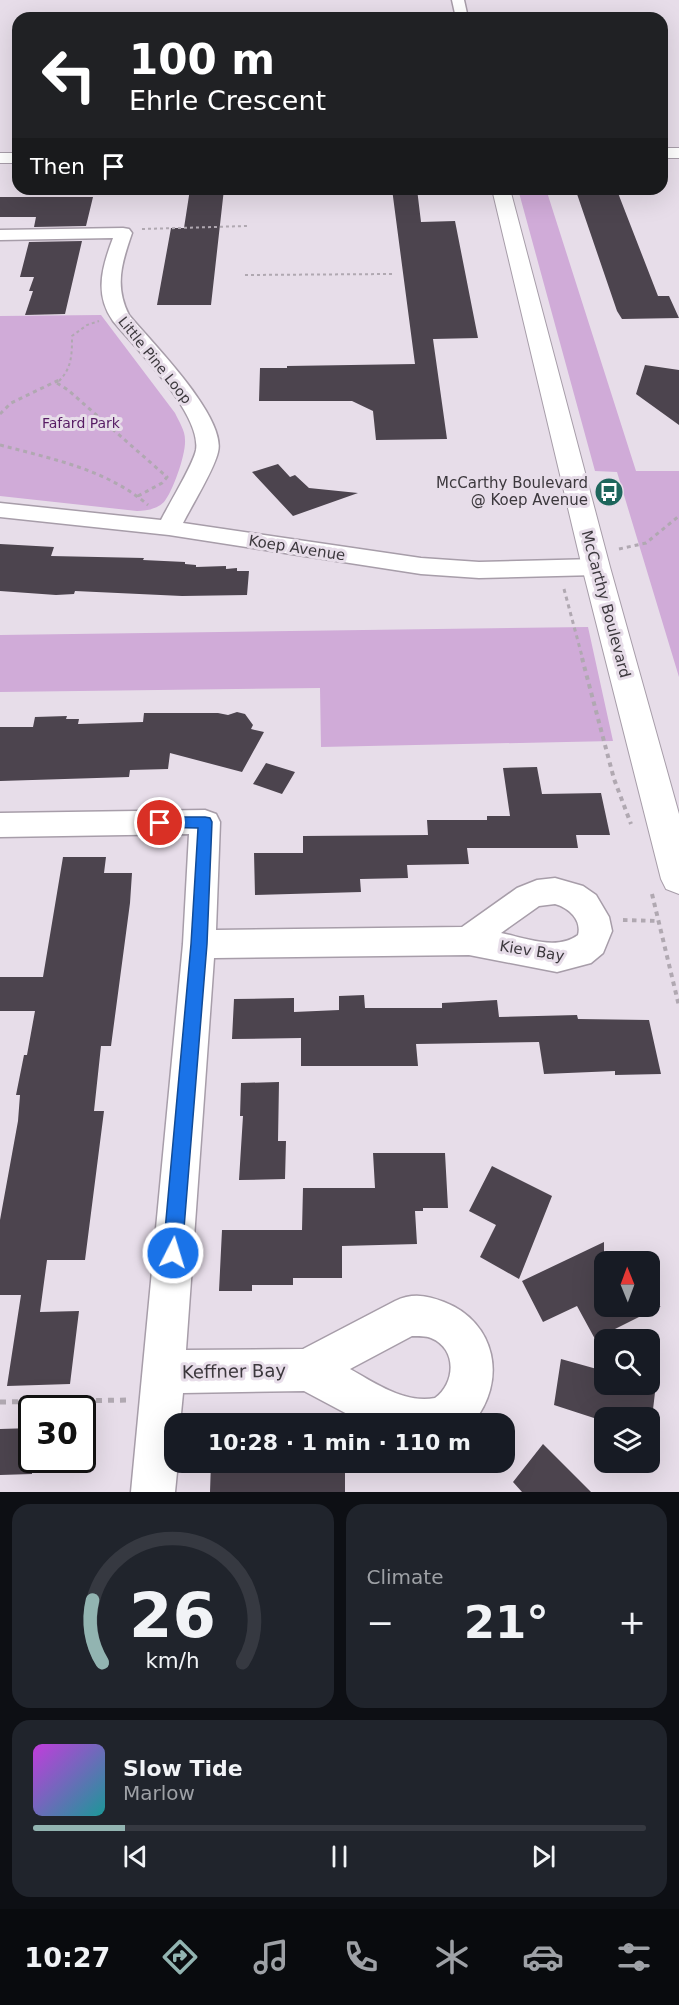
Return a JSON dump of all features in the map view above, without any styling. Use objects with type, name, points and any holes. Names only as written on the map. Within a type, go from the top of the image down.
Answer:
[{"type":"main road","name":"McCarthy Boulevard","points":[[503,195],[594,559],[679,879]]},
{"type":"street","points":[[0,235],[123,233]]},
{"type":"street","name":"Little Pine Loop","points":[[123,233],[110,274],[112,304],[120,317],[183,392],[199,415],[208,435],[207,452],[169,528]]},
{"type":"street","name":"Koep Avenue","points":[[0,510],[169,528],[421,566],[479,570],[559,568],[594,559]]},
{"type":"street","points":[[0,825],[205,822],[199,944],[153,1492]]},
{"type":"street","name":"Kiev Bay","points":[[199,944],[469,941],[557,958],[572,957],[584,952],[592,943],[596,932],[595,920],[589,909],[579,900],[567,894],[553,891],[539,892],[527,897],[469,941]]},
{"type":"street","name":"Keffner Bay","points":[[161,1385],[306,1370]]},
{"type":"path","points":[[123,233],[153,227],[248,226]]},
{"type":"path","points":[[245,275],[392,273]]},
{"type":"path","points":[[0,414],[11,403],[57,383],[67,373],[70,365],[72,336],[87,325],[120,317]]},
{"type":"path","points":[[57,383],[68,390],[167,477],[162,483],[138,496]]},
{"type":"path","points":[[0,445],[101,476],[138,496],[169,528]]},
{"type":"path","points":[[594,559],[649,543],[679,516]]},
{"type":"path","points":[[559,568],[614,779],[634,832]]},
{"type":"path","points":[[649,883],[679,1006]]},
{"type":"path","points":[[595,920],[658,921]]},
{"type":"path","points":[[0,1402],[161,1385]]},
{"type":"green space","points":[[520,195],[548,195],[636,471],[679,471],[679,677],[617,472],[595,471]]},
{"type":"green space","name":"Fafard Park","points":[[101,315],[175,413],[183,429],[185,446],[168,497],[155,508],[137,511],[0,496],[0,316]]},
{"type":"green space","points":[[588,627],[613,741],[321,747],[320,688],[0,692],[0,635]]},
{"type":"building","points":[[189,195],[223,195],[211,305],[157,305],[171,228],[184,228]]},
{"type":"building","points":[[393,195],[418,195],[421,222],[455,221],[478,338],[433,339],[447,439],[376,440],[373,411],[352,401],[259,401],[260,368],[415,364]]},
{"type":"building","points":[[577,195],[619,195],[658,296],[669,296],[679,318],[622,319],[617,311]]},
{"type":"building","points":[[0,197],[93,197],[86,226],[34,227],[36,217],[0,217]]},
{"type":"building","points":[[82,241],[65,314],[25,315],[33,291],[29,291],[34,277],[20,277],[29,242]]},
{"type":"building","points":[[645,365],[679,370],[679,425],[636,394]]},
{"type":"building","points":[[278,464],[290,477],[295,475],[309,488],[358,493],[293,516],[252,472]]},
{"type":"building","points":[[0,544],[54,547],[51,556],[144,558],[143,560],[185,562],[185,564],[196,565],[196,567],[237,568],[237,571],[249,571],[247,595],[182,596],[75,591],[74,594],[56,595],[0,591]]},
{"type":"building","points":[[237,712],[245,714],[253,725],[251,729],[264,732],[242,772],[170,753],[168,769],[130,770],[129,777],[0,781],[0,727],[33,727],[35,717],[67,716],[66,719],[79,719],[78,724],[143,722],[144,713],[228,715]]},
{"type":"building","points":[[266,763],[295,772],[282,794],[253,784]]},
{"type":"building","points":[[537,767],[542,794],[601,793],[610,835],[576,835],[578,848],[467,848],[469,864],[407,865],[408,878],[360,879],[361,892],[255,895],[254,853],[303,853],[303,836],[428,835],[427,820],[487,820],[487,816],[510,816],[503,768]]},
{"type":"building","points":[[63,857],[106,857],[104,873],[132,873],[130,903],[111,1046],[101,1046],[94,1111],[104,1111],[85,1260],[47,1260],[40,1312],[79,1311],[70,1384],[7,1386],[21,1295],[0,1295],[0,1220],[18,1121],[20,1095],[16,1095],[24,1055],[27,1055],[35,1011],[0,1011],[0,977],[43,977]]},
{"type":"building","points":[[364,995],[365,1008],[442,1008],[442,1003],[497,1000],[499,1017],[577,1015],[578,1019],[649,1020],[661,1074],[615,1075],[615,1071],[544,1074],[539,1042],[416,1044],[418,1066],[301,1066],[301,1038],[232,1039],[234,999],[294,998],[294,1012],[339,1010],[339,996]]},
{"type":"building","points":[[279,1082],[278,1141],[286,1141],[285,1179],[239,1180],[243,1116],[240,1116],[241,1083]]},
{"type":"building","points":[[373,1153],[445,1153],[448,1208],[423,1208],[423,1211],[415,1211],[417,1244],[342,1246],[342,1278],[293,1278],[293,1285],[252,1285],[252,1291],[219,1291],[222,1230],[302,1230],[303,1188],[375,1188]]},
{"type":"building","points":[[492,1166],[552,1196],[519,1279],[480,1257],[496,1225],[469,1211]]},
{"type":"building","points":[[604,1242],[604,1251],[594,1251],[594,1317],[639,1317],[615,1329],[594,1329],[594,1337],[577,1306],[543,1322],[522,1281]]},
{"type":"building","points":[[561,1359],[594,1368],[594,1395],[655,1395],[653,1407],[594,1407],[594,1418],[554,1405]]},
{"type":"building","points":[[18,1428],[18,1473],[32,1474],[0,1475],[0,1429]]},
{"type":"building","points":[[543,1444],[591,1492],[522,1492],[513,1482]]},
{"type":"building","points":[[211,1473],[345,1473],[345,1492],[210,1492]]},
{"type":"place","name":"McCarthy Boulevard @ Koep Avenue","points":[[609,492]]},
{"type":"route","points":[[160,823],[205,822],[199,944],[173,1253]]}]
